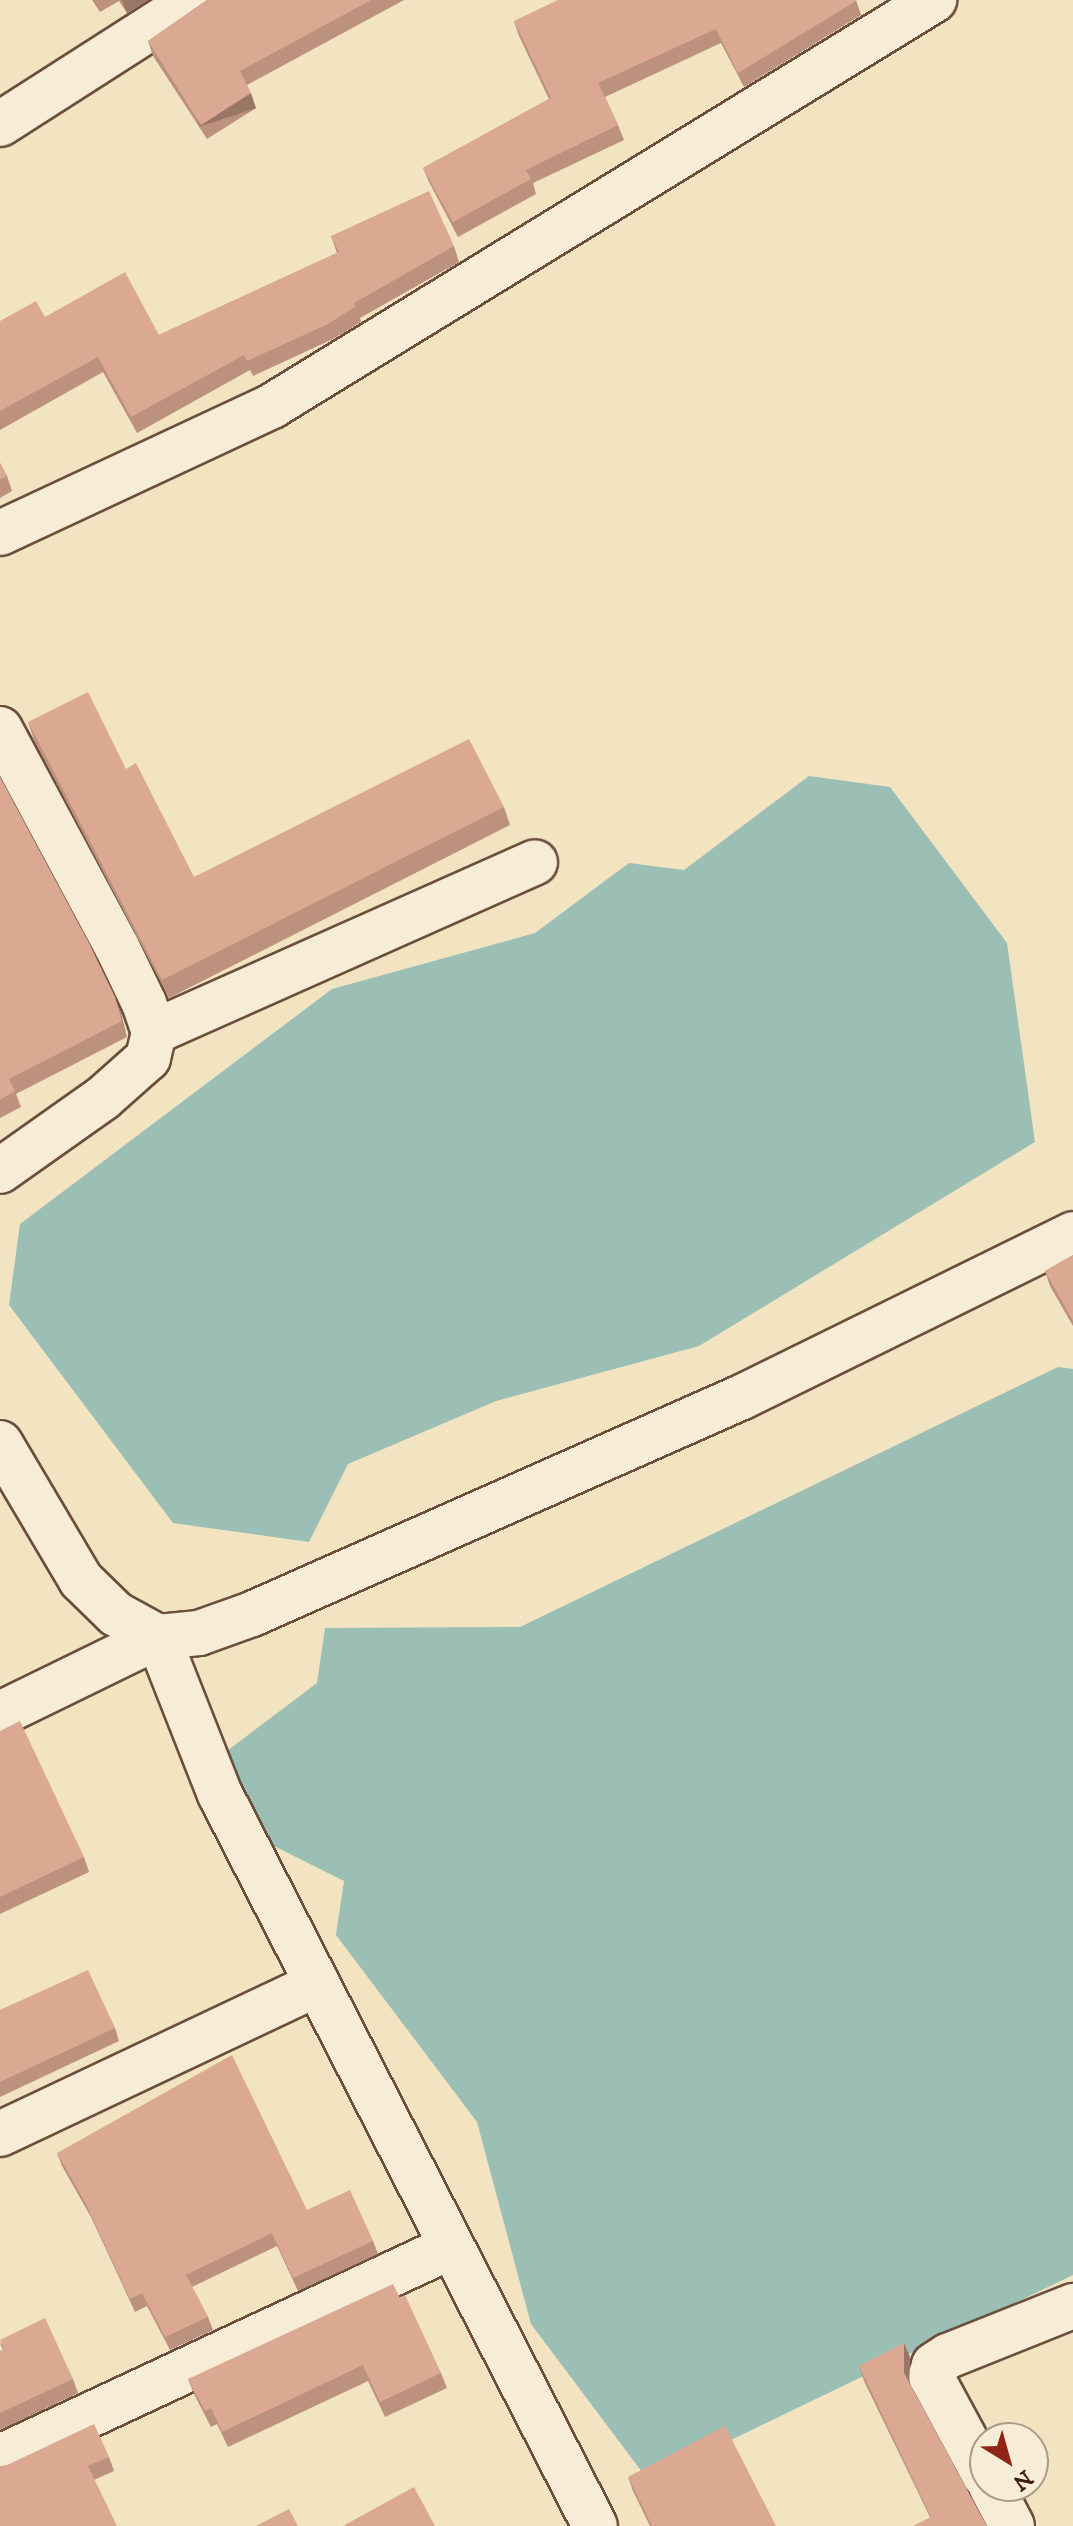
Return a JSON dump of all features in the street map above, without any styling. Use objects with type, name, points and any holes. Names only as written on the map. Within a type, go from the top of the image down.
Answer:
[{"type":"street","points":[[0,124],[194,0]]},
{"type":"street","points":[[0,533],[272,406],[907,7]]},
{"type":"street","points":[[0,729],[117,947],[154,1032],[148,1058],[103,1098],[0,1171]]},
{"type":"street","points":[[154,1032],[535,862]]},
{"type":"street","points":[[0,1714],[158,1637],[199,1633],[252,1614],[742,1397],[1073,1234]]},
{"type":"street","points":[[0,1443],[81,1580],[116,1614],[158,1637],[220,1794],[595,2526]]},
{"type":"street","points":[[0,2134],[317,1984]]},
{"type":"street","points":[[0,2457],[451,2247]]},
{"type":"street","points":[[969,2446],[931,2376],[934,2365],[940,2359],[1073,2306]]},
{"type":"street","points":[[999,2502],[1012,2526]]},
{"type":"water","points":[[809,776],[890,787],[1007,943],[1035,1142],[699,1346],[496,1401],[348,1464],[309,1542],[173,1523],[9,1305],[20,1224],[332,989],[535,933],[629,863],[684,870]]},
{"type":"water","points":[[1058,1367],[1073,1369],[1073,2275],[648,2480],[531,2324],[477,2122],[336,1935],[344,1881],[266,1842],[223,1754],[317,1683],[325,1628],[520,1627]]},
{"type":"building","points":[[207,0],[371,0],[240,71],[251,93],[201,125],[148,41]]},
{"type":"building","points":[[558,0],[856,1],[738,73],[716,29],[598,83],[618,125],[526,170],[531,179],[453,222],[423,168],[551,98],[514,21]]},
{"type":"building","points":[[429,191],[454,246],[354,303],[356,306],[328,324],[247,361],[244,355],[131,417],[98,357],[0,411],[0,321],[36,301],[45,317],[125,272],[159,335],[339,252],[331,236]]},
{"type":"building","points":[[0,463],[7,476],[0,479]]},
{"type":"building","points":[[88,692],[126,769],[136,763],[194,877],[469,739],[504,807],[162,980],[28,722]]},
{"type":"building","points":[[0,777],[89,943],[115,997],[122,1021],[9,1079],[15,1091],[0,1100]]},
{"type":"building","points":[[1073,1255],[1073,1321],[1045,1271]]},
{"type":"building","points":[[20,1721],[84,1857],[0,1897],[0,1731]]},
{"type":"building","points":[[88,1970],[115,2028],[0,2082],[0,2010]]},
{"type":"building","points":[[232,2055],[307,2210],[350,2190],[373,2241],[293,2278],[272,2233],[186,2275],[208,2317],[165,2337],[142,2293],[130,2299],[86,2204],[57,2153]]},
{"type":"building","points":[[393,2284],[400,2298],[405,2295],[441,2373],[380,2402],[363,2365],[222,2432],[211,2408],[205,2411],[188,2379]]},
{"type":"building","points":[[45,2318],[73,2379],[0,2413],[0,2351],[4,2350],[0,2340]]},
{"type":"building","points":[[904,2343],[904,2373],[969,2493],[969,2502],[974,2502],[987,2526],[913,2526],[931,2517],[859,2366]]},
{"type":"building","points":[[94,2424],[109,2457],[88,2466],[117,2526],[0,2526],[0,2466]]},
{"type":"building","points":[[725,2426],[776,2526],[652,2526],[628,2477]]},
{"type":"building","points":[[414,2487],[435,2526],[343,2526]]},
{"type":"building","points":[[289,2509],[298,2526],[256,2526]]}]
